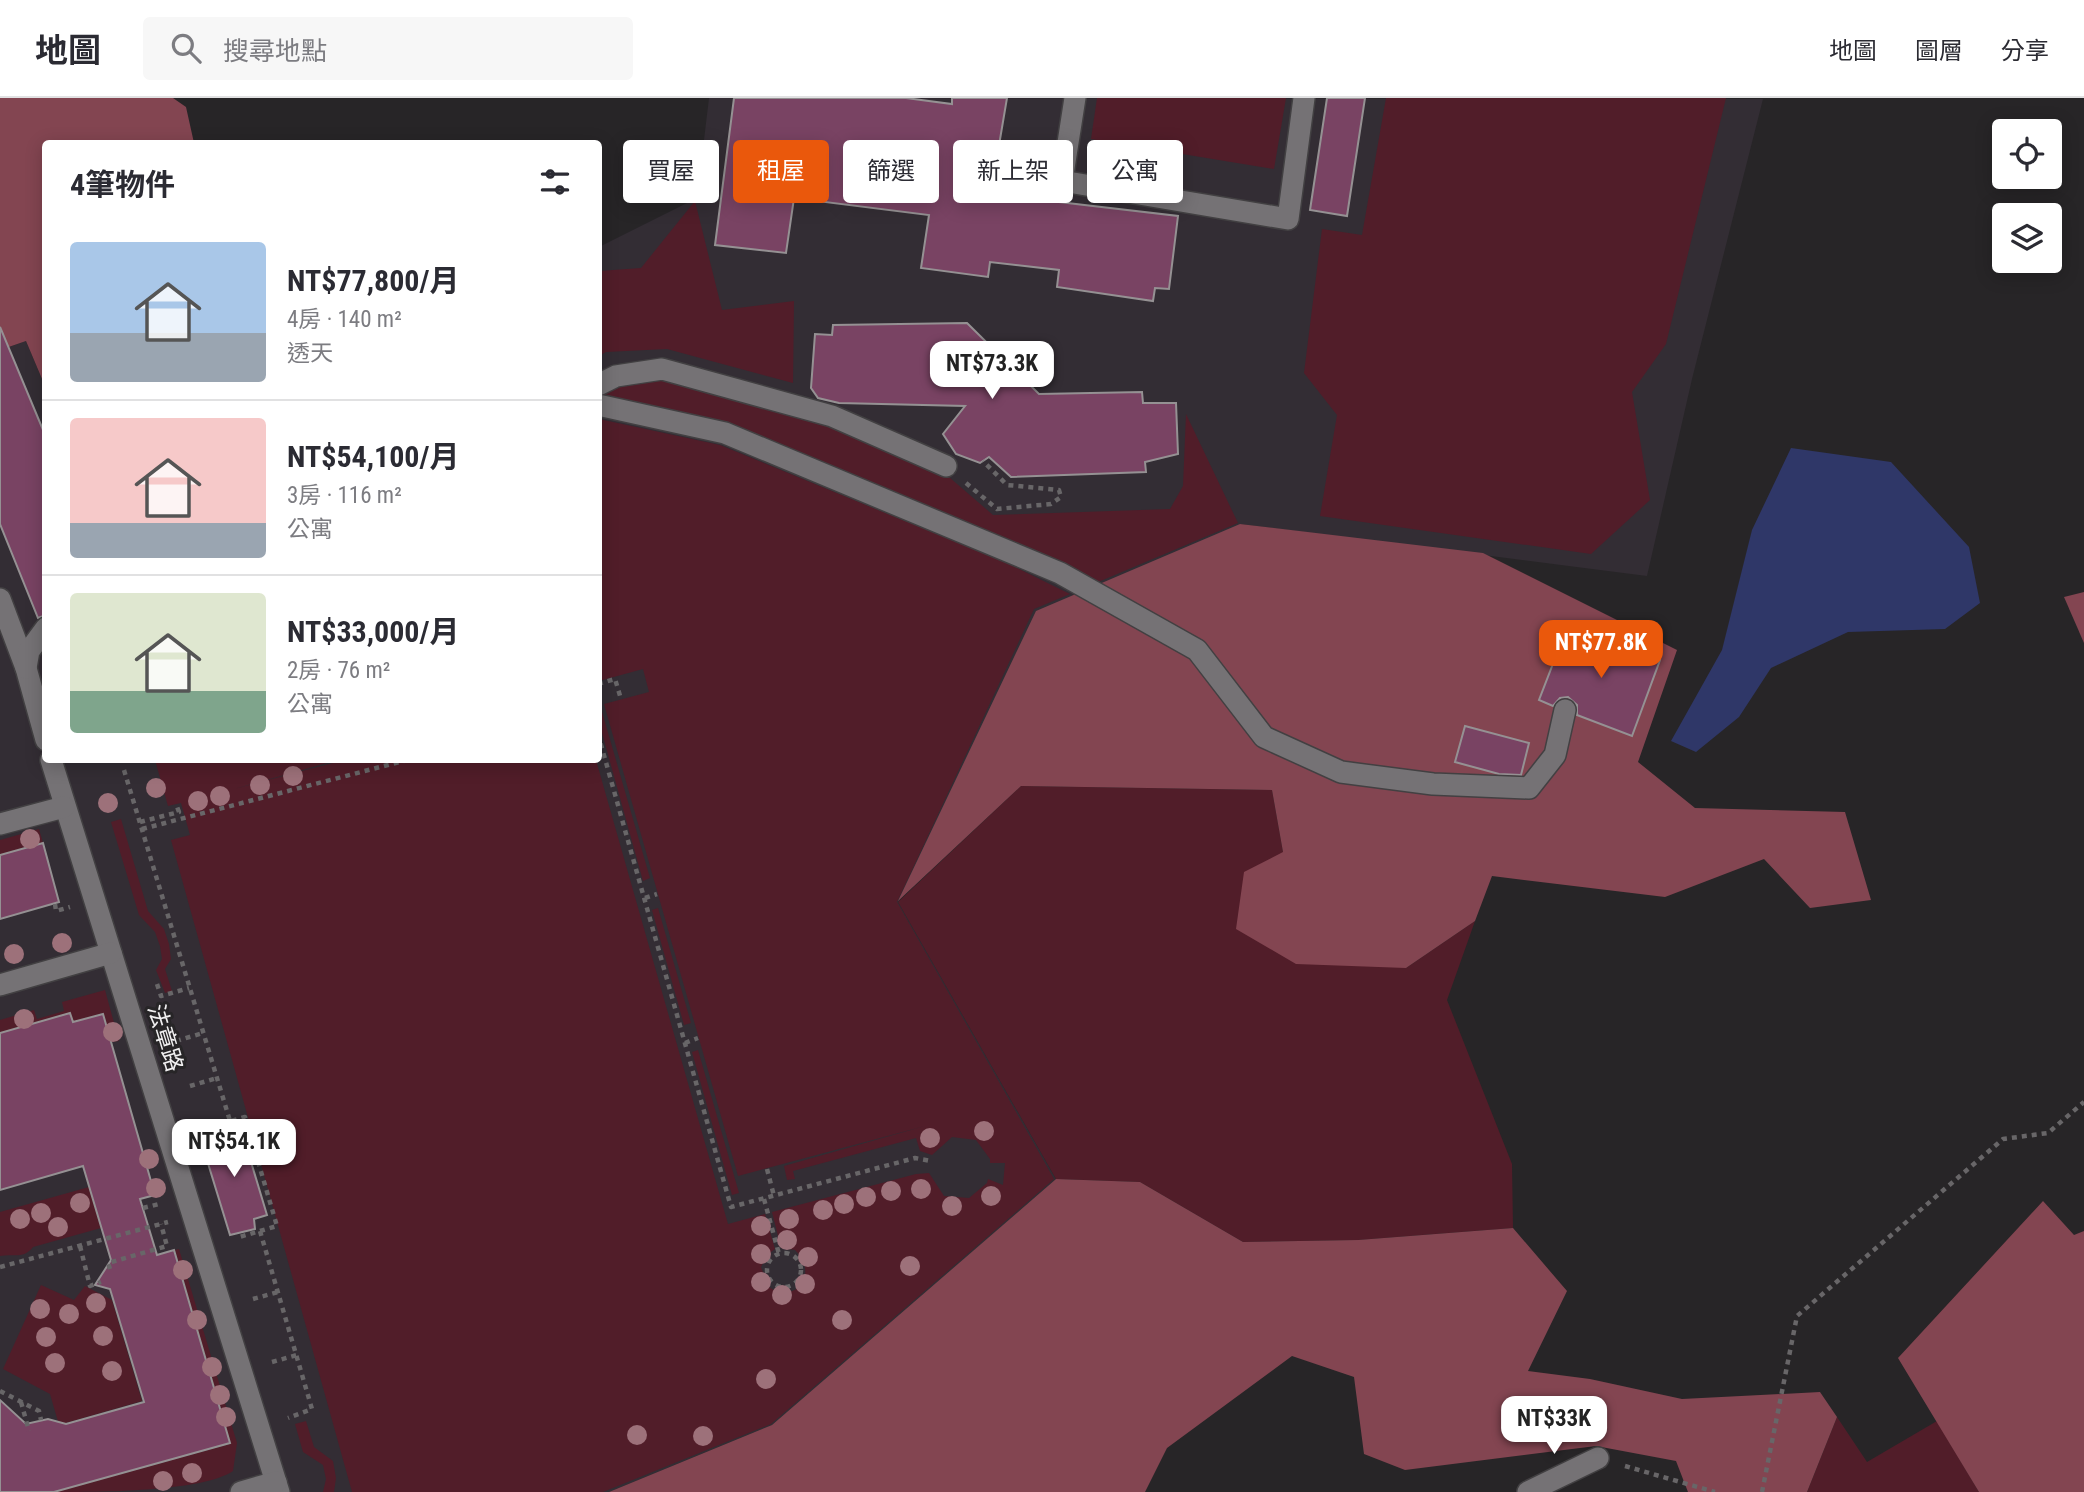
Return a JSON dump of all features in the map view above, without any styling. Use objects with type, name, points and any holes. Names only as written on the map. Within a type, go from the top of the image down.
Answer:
[{"type":"street","points":[[1075,98],[1062,181],[1287,219],[1304,98]]},
{"type":"street","points":[[602,383],[616,376],[662,369],[832,416],[946,466]]},
{"type":"street","points":[[602,406],[725,433],[1060,573],[1197,650],[1264,737],[1341,772],[1433,784],[1529,788],[1555,755],[1565,710]]},
{"type":"street","points":[[0,599],[26,668],[42,726]]},
{"type":"street","points":[[26,668],[29,651],[42,633]]},
{"type":"street","name":"法章路","points":[[52,763],[277,1487]]},
{"type":"street","points":[[0,824],[64,807]]},
{"type":"street","points":[[0,985],[111,953]]},
{"type":"street","points":[[1528,1492],[1598,1458]]},
{"type":"street","points":[[241,1492],[277,1487]]},
{"type":"path","points":[[946,466],[997,509],[1058,501],[1061,497],[1059,490],[1050,487],[1007,485],[983,461]]},
{"type":"path","points":[[602,683],[615,679],[621,699]]},
{"type":"path","points":[[602,748],[731,1207],[915,1158],[932,1161]]},
{"type":"path","points":[[142,830],[396,763]]},
{"type":"path","points":[[124,770],[230,1121]]},
{"type":"path","points":[[140,822],[179,812],[176,804]]},
{"type":"path","points":[[645,898],[657,894]]},
{"type":"path","points":[[157,984],[161,996],[189,988]]},
{"type":"path","points":[[176,1041],[203,1033]]},
{"type":"path","points":[[685,1042],[698,1038]]},
{"type":"path","points":[[190,1086],[217,1078]]},
{"type":"path","points":[[1762,1492],[1797,1316],[2003,1139],[2048,1133],[2084,1102]]},
{"type":"path","points":[[203,1129],[245,1116],[277,1226],[236,1238]]},
{"type":"path","points":[[243,1137],[248,1136],[251,1149],[254,1148]]},
{"type":"path","points":[[767,1169],[774,1196]]},
{"type":"path","points":[[265,1210],[270,1208],[268,1194]]},
{"type":"path","points":[[764,1199],[779,1254]]},
{"type":"path","points":[[0,1268],[193,1214]]},
{"type":"path","points":[[110,1269],[108,1263],[167,1246],[161,1224]]},
{"type":"path","points":[[260,1231],[312,1409],[287,1416]]},
{"type":"path","points":[[80,1246],[90,1286],[101,1282]]},
{"type":"path","points":[[779,1254],[792,1255],[799,1262],[799,1277],[791,1285],[779,1286],[767,1274],[769,1262],[779,1254]]},
{"type":"path","points":[[253,1299],[278,1292]]},
{"type":"path","points":[[272,1362],[297,1355]]},
{"type":"path","points":[[0,1391],[6,1398],[39,1411],[41,1420]]},
{"type":"path","points":[[21,1402],[29,1430]]},
{"type":"path","points":[[1598,1458],[1715,1492]]},
{"type":"shaded area","points":[[0,98],[173,98],[186,107],[193,140],[42,140],[42,379],[26,341],[0,350]]},
{"type":"shaded area","points":[[709,98],[1763,99],[1692,379],[1647,576],[1240,524],[898,902],[1056,1179],[772,1425],[609,1492],[0,1492],[0,350],[26,341],[42,379],[42,763],[602,763],[602,246],[687,203],[719,203],[719,140],[704,140]]},
{"type":"shaded area","points":[[1097,98],[1286,98],[1274,169],[1183,154],[1183,140],[1091,139]]},
{"type":"shaded area","points":[[1386,98],[1726,98],[1666,344],[1632,392],[1650,500],[1591,554],[1320,516],[1337,415],[1304,373],[1322,229],[1362,235]]},
{"type":"shaded area","points":[[695,203],[722,310],[794,301],[793,383],[667,349],[602,354],[602,271],[641,268]]},
{"type":"shaded area","points":[[660,377],[830,421],[942,471],[993,515],[1170,509],[1183,486],[1186,414],[1238,523],[1091,585],[1062,567],[602,397],[602,394],[619,383]]},
{"type":"shaded area","points":[[602,420],[720,445],[1005,562],[1070,594],[1034,609],[897,902],[1054,1179],[771,1424],[603,1492],[352,1492],[171,840],[190,835],[181,803],[168,806],[156,763],[327,763],[234,789],[333,763],[597,763],[728,1224],[765,1214],[775,1249],[767,1255],[761,1267],[769,1287],[779,1292],[788,1292],[795,1290],[805,1277],[802,1259],[795,1250],[781,1248],[772,1212],[916,1174],[929,1173],[944,1196],[969,1198],[987,1183],[988,1179],[1003,1185],[1005,1163],[990,1163],[976,1140],[952,1137],[932,1155],[920,1151],[916,1138],[793,1171],[795,1179],[787,1180],[784,1166],[925,1126],[738,1176],[604,704],[649,692],[643,669],[602,680]]},
{"type":"shaded area","points":[[1240,524],[1483,553],[1677,650],[1638,762],[1695,808],[1845,812],[1871,900],[1810,908],[1764,859],[1665,897],[1492,876],[1475,921],[1406,968],[1296,964],[1236,929],[1244,872],[1283,852],[1272,790],[1021,786],[898,901],[1036,611]]},
{"type":"shaded area","points":[[2084,592],[2084,643],[2064,597]]},
{"type":"shaded area","points":[[602,712],[650,878],[643,881],[602,733]]},
{"type":"shaded area","points":[[1021,786],[1272,790],[1283,852],[1406,968],[1475,921],[1447,1000],[1512,1164],[1513,1228],[1358,1240],[1243,1242],[1140,1182],[1056,1179],[898,902]]},
{"type":"shaded area","points":[[121,819],[148,911],[164,929],[169,944],[171,959],[165,969],[172,991],[165,993],[156,970],[162,959],[160,946],[155,932],[139,915],[111,822]]},
{"type":"shaded area","points":[[39,829],[43,843],[0,855],[0,840]]},
{"type":"shaded area","points":[[658,908],[691,1023],[684,1025],[652,910]]},
{"type":"shaded area","points":[[105,990],[119,1041],[111,1042],[103,1013],[73,1022],[70,1013],[0,1033],[0,1020],[34,1010],[37,1019],[64,1011],[62,1002]]},
{"type":"shaded area","points":[[698,1050],[739,1193],[732,1195],[692,1052]]},
{"type":"shaded area","points":[[1056,1179],[1140,1182],[1243,1242],[1358,1240],[1513,1228],[1567,1291],[1528,1371],[1590,1379],[1682,1399],[1820,1392],[1837,1417],[1807,1492],[1688,1492],[1676,1461],[1596,1446],[1405,1470],[1364,1454],[1354,1377],[1292,1356],[1167,1448],[1145,1492],[609,1492],[772,1425]]},
{"type":"shaded area","points":[[89,1187],[101,1228],[33,1247],[22,1255],[0,1256],[0,1212]]},
{"type":"shaded area","points":[[2043,1201],[2074,1235],[2084,1231],[2084,1492],[1979,1492],[1898,1358]]},
{"type":"shaded area","points":[[179,1249],[237,1443],[233,1471],[218,1478],[174,1487],[55,1492],[230,1444],[175,1250]]},
{"type":"shaded area","points":[[41,1285],[74,1300],[85,1286],[112,1300],[142,1401],[59,1425],[50,1394],[3,1369]]},
{"type":"shaded area","points":[[1837,1417],[1867,1462],[1937,1421],[1979,1492],[1807,1492]]},
{"type":"shaded area","points":[[306,1421],[314,1447],[333,1461],[336,1478],[334,1492],[323,1492],[326,1479],[323,1465],[303,1452],[295,1424]]},
{"type":"water","points":[[1791,448],[1891,462],[1969,547],[1980,603],[1945,629],[1848,632],[1771,668],[1739,717],[1696,752],[1671,741],[1722,650],[1752,530]]},
{"type":"building","points":[[734,98],[906,98],[952,104],[952,98],[1007,98],[1000,140],[953,140],[953,203],[1067,203],[1178,216],[1169,289],[1155,288],[1153,301],[1057,287],[1059,270],[990,262],[988,277],[921,268],[929,215],[829,202],[829,140],[733,140],[733,203],[793,203],[786,253],[715,245]]},
{"type":"building","points":[[1327,98],[1365,98],[1347,216],[1310,210]]},
{"type":"building","points":[[967,323],[1039,394],[1142,392],[1143,403],[1176,403],[1178,454],[1145,462],[1146,472],[1011,477],[989,457],[980,463],[956,454],[943,434],[965,406],[839,403],[818,398],[811,388],[815,334],[832,335],[833,325]]},
{"type":"building","points":[[0,327],[42,427],[42,616],[38,618],[0,524]]},
{"type":"building","points":[[1568,625],[1660,660],[1632,736],[1577,715],[1577,705],[1568,697],[1560,698],[1553,706],[1539,700]]},
{"type":"building","points":[[1465,726],[1529,743],[1521,775],[1499,774],[1455,762]]},
{"type":"building","points":[[43,843],[59,902],[0,919],[0,855]]},
{"type":"building","points":[[70,1013],[73,1022],[103,1014],[155,1195],[140,1199],[157,1255],[174,1250],[230,1443],[54,1492],[0,1492],[0,1400],[26,1424],[48,1419],[66,1424],[144,1402],[110,1289],[95,1285],[111,1260],[83,1166],[0,1190],[0,1033]]},
{"type":"building","points":[[225,1127],[231,1135],[242,1132],[267,1215],[254,1219],[255,1229],[230,1235],[199,1134]]}]
